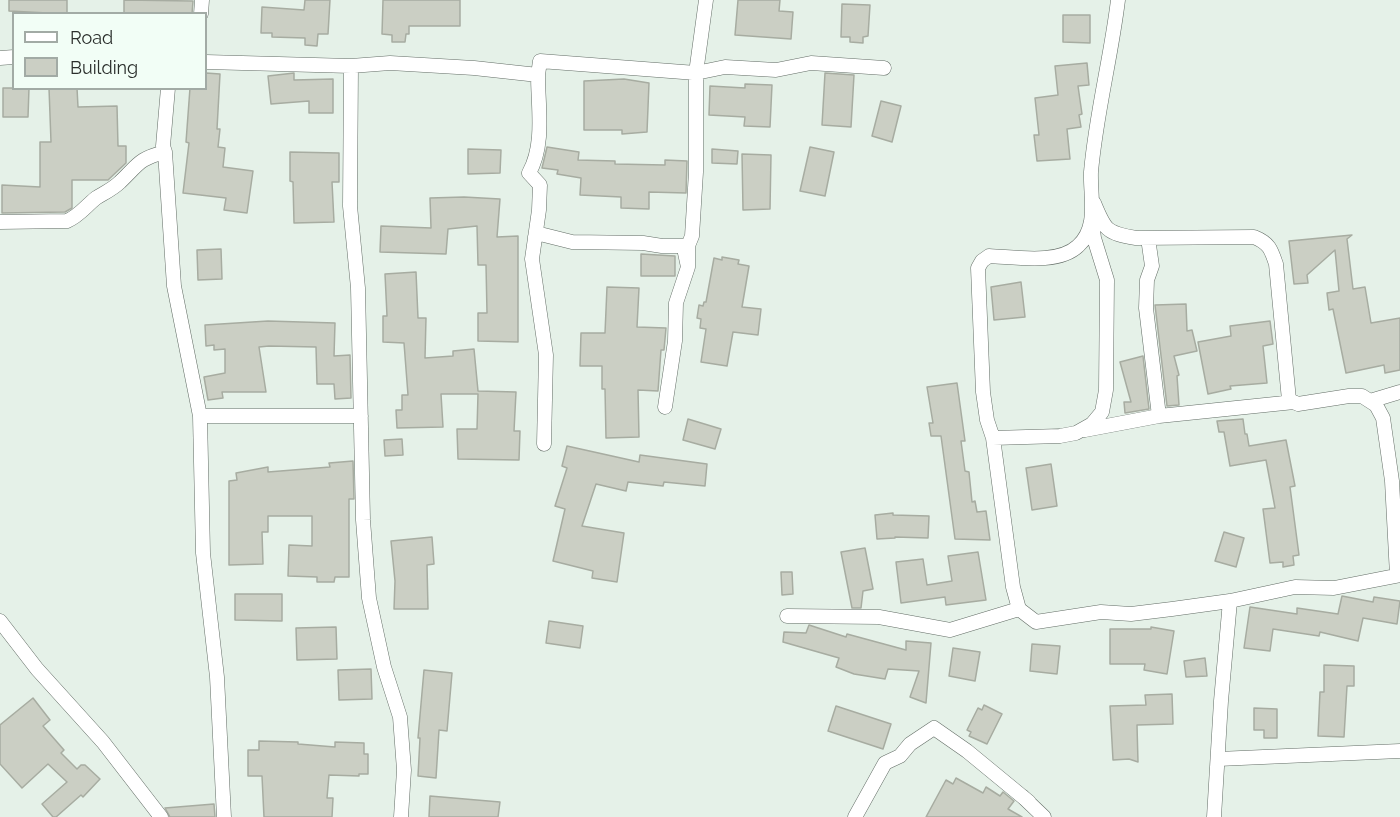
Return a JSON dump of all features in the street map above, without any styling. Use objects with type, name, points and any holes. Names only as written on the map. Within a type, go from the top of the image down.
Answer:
[{"type":"street","points":[[688,267],[685,253],[692,236],[696,172],[696,73],[706,0]]},
{"type":"street","points":[[1079,431],[1092,424],[1102,412],[1106,390],[1107,280],[1094,238],[1091,173],[1118,0]]},
{"type":"street","points":[[544,444],[546,355],[532,259],[540,185],[529,173],[536,159],[539,145],[538,75],[540,61],[696,73],[725,68],[776,70],[811,63],[884,68]]},
{"type":"street","points":[[207,62],[351,66],[390,63],[474,68],[538,75]]},
{"type":"street","points":[[351,66],[350,206],[358,288],[363,520],[369,598],[384,667],[400,717],[404,770],[401,817]]},
{"type":"street","points":[[168,90],[163,146],[174,286],[200,417],[203,553],[217,677],[224,817]]},
{"type":"street","points":[[0,222],[66,221],[74,218],[119,183],[137,163],[146,157],[165,152]]},
{"type":"street","points":[[1092,199],[1103,226],[1119,236],[1254,237],[1264,241],[1271,250],[1276,264],[1289,400],[1298,404],[1362,396],[1376,405],[1383,418],[1392,481],[1399,575],[1334,588],[1295,587],[1230,601],[1131,614],[1101,612],[1036,622],[1019,609],[1013,587],[993,438],[987,420],[983,392],[978,268],[989,256],[1058,258],[1068,254],[1087,235],[1092,219]]},
{"type":"street","points":[[535,237],[540,234],[573,242],[688,246],[688,267],[676,303],[675,341],[665,407]]},
{"type":"street","points":[[1148,238],[1152,266],[1147,280],[1146,308],[1159,416]]},
{"type":"street","points":[[1370,401],[1400,392]]},
{"type":"street","points":[[993,438],[1060,436],[1159,416],[1294,402]]},
{"type":"street","points":[[200,417],[361,416]]},
{"type":"street","points":[[1214,817],[1230,601]]},
{"type":"street","points":[[787,616],[879,617],[950,630],[1019,609]]},
{"type":"street","points":[[0,621],[37,669],[103,742],[161,817]]},
{"type":"street","points":[[855,817],[885,762],[900,756],[910,744],[934,728],[967,751],[1029,802]]},
{"type":"street","points":[[1218,759],[1400,751]]},
{"type":"street","points":[[1018,792],[1044,817]]},
{"type":"building","points":[[9,0],[67,0],[67,12],[9,11]]},
{"type":"building","points":[[124,0],[193,1],[192,12],[124,12]]},
{"type":"building","points":[[305,0],[330,0],[328,34],[318,34],[317,46],[305,45],[305,38],[272,37],[272,33],[261,33],[262,7],[304,10]]},
{"type":"building","points":[[383,0],[460,0],[460,26],[409,26],[409,34],[406,34],[405,42],[392,42],[392,35],[382,34]]},
{"type":"building","points":[[738,0],[780,0],[779,11],[793,12],[791,39],[735,35]]},
{"type":"building","points":[[842,4],[870,5],[868,36],[863,37],[863,43],[850,42],[850,37],[841,37]]},
{"type":"building","points":[[1063,15],[1090,15],[1090,43],[1063,42]]},
{"type":"building","points":[[1087,63],[1089,85],[1078,86],[1082,114],[1079,115],[1081,127],[1067,129],[1070,159],[1037,161],[1034,135],[1039,135],[1035,98],[1058,95],[1055,66]]},
{"type":"building","points":[[207,73],[220,74],[218,147],[225,148],[223,167],[253,171],[247,213],[224,210],[226,198],[183,193],[189,143],[186,142],[190,90],[207,90]]},
{"type":"building","points":[[294,73],[294,80],[333,79],[333,113],[309,113],[309,101],[271,104],[268,76]]},
{"type":"building","points":[[825,73],[854,75],[851,127],[822,125]]},
{"type":"building","points":[[624,79],[649,83],[647,132],[622,134],[622,130],[584,130],[584,81]]},
{"type":"building","points":[[745,84],[772,85],[770,127],[744,126],[745,117],[709,115],[710,86],[745,88]]},
{"type":"building","points":[[3,88],[29,90],[28,117],[3,117]]},
{"type":"building","points":[[49,90],[77,90],[78,107],[117,106],[118,146],[126,146],[126,163],[108,180],[72,180],[72,208],[65,212],[2,213],[2,185],[40,187],[40,142],[51,142]]},
{"type":"building","points":[[881,101],[901,106],[892,142],[872,136]]},
{"type":"building","points":[[547,147],[579,152],[578,160],[615,161],[615,164],[665,165],[665,160],[687,161],[686,193],[649,192],[649,209],[621,208],[621,197],[580,195],[581,178],[557,174],[558,170],[542,168]]},
{"type":"building","points":[[810,147],[834,152],[825,196],[800,191]]},
{"type":"building","points":[[468,149],[501,150],[500,173],[468,174]]},
{"type":"building","points":[[712,149],[738,151],[737,164],[712,163]]},
{"type":"building","points":[[290,152],[339,153],[339,182],[332,182],[334,222],[294,223]]},
{"type":"building","points":[[742,154],[771,155],[770,209],[743,210]]},
{"type":"building","points":[[430,198],[500,199],[497,237],[518,236],[518,342],[478,341],[478,313],[487,313],[486,265],[478,265],[477,226],[448,229],[446,254],[380,252],[381,226],[431,228]]},
{"type":"building","points":[[1352,235],[1347,239],[1353,289],[1365,287],[1371,323],[1400,318],[1400,370],[1385,373],[1384,365],[1346,373],[1333,309],[1329,310],[1327,293],[1339,291],[1335,250],[1307,275],[1308,283],[1294,284],[1289,241]]},
{"type":"building","points":[[221,249],[222,279],[198,280],[197,250]]},
{"type":"building","points":[[641,254],[675,256],[675,276],[641,276]]},
{"type":"building","points":[[722,257],[739,260],[738,264],[749,266],[742,307],[761,309],[758,335],[733,332],[727,366],[701,362],[706,329],[700,328],[701,319],[697,318],[699,305],[703,306],[706,302],[714,258],[722,260]]},
{"type":"building","points":[[416,272],[418,318],[426,318],[425,358],[453,356],[453,351],[474,349],[478,391],[516,392],[514,431],[520,431],[519,460],[458,459],[457,429],[477,429],[478,394],[441,394],[443,427],[397,428],[396,410],[402,410],[402,395],[408,395],[404,343],[383,342],[383,316],[387,316],[385,274]]},
{"type":"building","points":[[1021,282],[1025,317],[994,320],[991,287]]},
{"type":"building","points":[[607,287],[639,288],[637,327],[666,328],[664,350],[661,350],[658,391],[638,390],[639,437],[606,438],[602,366],[580,366],[581,333],[605,333]]},
{"type":"building","points":[[1186,304],[1187,331],[1192,330],[1197,351],[1174,356],[1179,375],[1177,376],[1179,405],[1167,406],[1155,305]]},
{"type":"building","points":[[268,321],[335,323],[334,356],[350,355],[351,398],[335,399],[334,384],[317,384],[316,347],[269,346],[259,347],[266,392],[222,392],[223,398],[208,400],[204,377],[225,373],[225,349],[214,350],[214,345],[206,346],[205,325]]},
{"type":"building","points":[[1270,321],[1273,344],[1263,346],[1267,383],[1230,386],[1231,389],[1208,394],[1198,342],[1231,336],[1230,326]]},
{"type":"building","points":[[1143,356],[1149,409],[1125,413],[1124,402],[1131,402],[1120,362]]},
{"type":"building","points":[[957,383],[965,441],[961,441],[965,471],[969,472],[972,502],[975,501],[977,512],[986,511],[990,540],[955,539],[941,436],[931,436],[929,423],[933,423],[927,387]]},
{"type":"building","points":[[688,419],[721,429],[715,449],[683,440]]},
{"type":"building","points":[[1243,419],[1249,446],[1286,440],[1295,486],[1290,487],[1299,555],[1293,556],[1294,565],[1283,567],[1283,562],[1270,563],[1263,509],[1275,508],[1266,460],[1230,466],[1224,432],[1219,432],[1217,421]]},
{"type":"building","points":[[402,439],[403,455],[385,456],[384,440]]},
{"type":"building","points":[[567,446],[639,462],[640,455],[707,464],[705,486],[664,482],[663,486],[628,482],[626,491],[596,484],[582,526],[624,533],[617,582],[592,578],[593,571],[553,561],[565,509],[555,506],[567,468],[562,466]]},
{"type":"building","points":[[353,461],[354,499],[349,499],[349,577],[335,577],[334,582],[317,582],[317,577],[288,576],[289,545],[312,546],[312,516],[268,516],[268,532],[262,532],[263,564],[229,565],[229,481],[237,480],[236,473],[268,467],[268,472],[330,467],[329,463]]},
{"type":"building","points":[[1051,464],[1057,506],[1032,510],[1026,468]]},
{"type":"building","points":[[893,513],[893,515],[929,516],[928,538],[877,539],[875,515]]},
{"type":"building","points":[[1224,532],[1244,538],[1236,567],[1215,561]]},
{"type":"building","points":[[432,537],[434,564],[427,565],[428,609],[394,609],[395,581],[391,541]]},
{"type":"building","points":[[865,548],[873,589],[863,591],[861,608],[852,608],[841,552]]},
{"type":"building","points":[[978,552],[986,600],[946,605],[945,597],[901,603],[896,562],[923,559],[927,585],[952,581],[948,556]]},
{"type":"building","points":[[781,572],[792,572],[793,594],[782,595]]},
{"type":"building","points":[[235,594],[282,594],[282,621],[235,620]]},
{"type":"building","points":[[1342,596],[1373,602],[1374,597],[1400,601],[1397,624],[1363,618],[1358,641],[1320,632],[1319,636],[1273,629],[1270,651],[1244,648],[1250,607],[1297,614],[1297,608],[1338,614]]},
{"type":"building","points":[[549,621],[583,626],[580,648],[546,643]]},
{"type":"building","points":[[809,625],[846,637],[847,634],[906,650],[906,641],[931,643],[926,703],[910,697],[919,671],[888,669],[885,679],[854,674],[836,667],[839,658],[783,642],[784,632],[806,633]]},
{"type":"building","points":[[336,627],[337,659],[297,660],[296,628]]},
{"type":"building","points":[[1151,627],[1174,631],[1167,674],[1144,670],[1145,664],[1110,664],[1110,629],[1151,629]]},
{"type":"building","points":[[1032,644],[1060,646],[1057,674],[1030,671]]},
{"type":"building","points":[[953,648],[980,652],[975,681],[949,676]]},
{"type":"building","points":[[1205,658],[1207,676],[1186,677],[1184,661]]},
{"type":"building","points":[[1324,665],[1354,666],[1354,686],[1347,686],[1344,737],[1318,736],[1320,692],[1324,692]]},
{"type":"building","points":[[371,669],[372,699],[339,700],[338,670]]},
{"type":"building","points":[[424,670],[452,673],[447,731],[439,730],[436,778],[418,776],[420,738],[418,738]]},
{"type":"building","points":[[1172,694],[1173,724],[1137,725],[1138,762],[1129,759],[1113,760],[1110,706],[1146,705],[1145,695]]},
{"type":"building","points":[[33,698],[50,720],[43,726],[64,750],[61,753],[77,769],[85,765],[100,779],[83,797],[81,795],[56,817],[53,817],[42,804],[67,782],[48,764],[22,788],[0,764],[0,725]]},
{"type":"building","points":[[984,705],[1002,714],[987,744],[969,736],[971,732],[967,730],[978,708],[982,710]]},
{"type":"building","points":[[836,706],[891,724],[883,749],[828,731]]},
{"type":"building","points":[[1254,708],[1277,709],[1277,738],[1264,738],[1264,730],[1254,730]]},
{"type":"building","points":[[259,741],[298,742],[298,744],[335,747],[335,742],[364,743],[364,754],[368,754],[368,774],[329,775],[327,798],[333,798],[332,817],[264,817],[262,776],[248,776],[248,750],[259,750]]},
{"type":"building","points":[[956,778],[983,793],[986,787],[1000,796],[1003,792],[1014,801],[1008,809],[1022,817],[926,817],[946,780],[953,784]]},
{"type":"building","points":[[430,796],[500,802],[498,817],[429,817]]},
{"type":"building","points":[[214,804],[215,817],[170,817],[165,808]]}]
